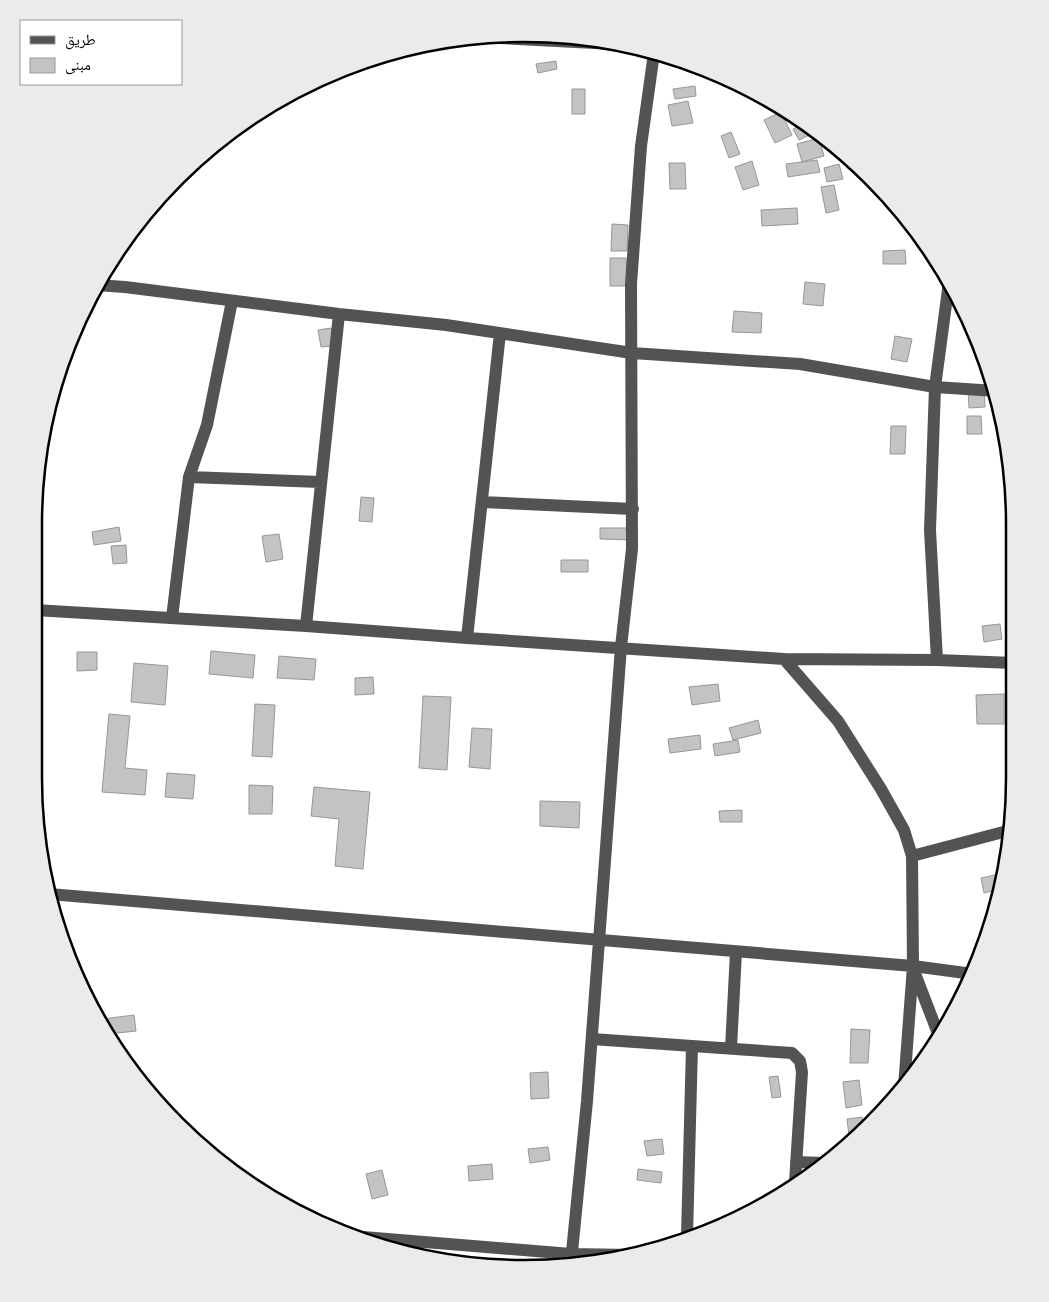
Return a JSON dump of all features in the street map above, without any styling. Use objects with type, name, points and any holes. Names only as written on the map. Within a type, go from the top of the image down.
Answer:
[{"type":"street","points":[[571,1257],[592,1038],[622,647],[632,549],[631,284],[640,166],[653,60]]},
{"type":"street","points":[[105,286],[125,287],[338,314],[446,325],[632,353],[800,364],[935,387],[987,390]]},
{"type":"street","points":[[937,660],[930,530],[935,387],[947,294]]},
{"type":"street","points":[[172,618],[189,477],[207,425],[232,301]]},
{"type":"street","points":[[306,626],[338,314]]},
{"type":"street","points":[[467,638],[500,334]]},
{"type":"street","points":[[189,477],[320,482]]},
{"type":"street","points":[[482,502],[633,509]]},
{"type":"street","points":[[42,610],[306,626],[784,659],[937,660],[1006,663]]},
{"type":"street","points":[[784,659],[843,729],[881,788],[904,830],[912,856],[913,966],[905,1073]]},
{"type":"street","points":[[912,856],[1003,832]]},
{"type":"street","points":[[57,895],[913,966],[965,973]]},
{"type":"street","points":[[731,1048],[736,952]]},
{"type":"street","points":[[913,966],[936,1028]]},
{"type":"street","points":[[592,1038],[792,1053],[800,1061],[802,1072],[795,1176]]},
{"type":"street","points":[[687,1231],[692,1046]]},
{"type":"street","points":[[796,1162],[814,1163]]},
{"type":"street","points":[[389,1240],[564,1257]]},
{"type":"building","points":[[556,61],[557,69],[538,73],[536,64]]},
{"type":"building","points":[[695,86],[696,96],[675,99],[673,89]]},
{"type":"building","points":[[572,89],[585,89],[585,114],[572,114]]},
{"type":"building","points":[[688,101],[693,123],[672,126],[668,105]]},
{"type":"building","points":[[777,114],[784,119],[792,135],[775,143],[764,120]]},
{"type":"building","points":[[797,127],[809,135],[799,140],[793,129]]},
{"type":"building","points":[[731,132],[740,154],[729,158],[721,136]]},
{"type":"building","points":[[814,139],[821,144],[824,156],[802,162],[797,144]]},
{"type":"building","points":[[817,160],[820,172],[788,177],[786,164]]},
{"type":"building","points":[[752,161],[759,185],[743,190],[735,167]]},
{"type":"building","points":[[669,163],[685,163],[686,189],[670,189]]},
{"type":"building","points":[[839,164],[843,179],[827,182],[824,168]]},
{"type":"building","points":[[834,185],[839,210],[826,213],[821,187]]},
{"type":"building","points":[[797,208],[798,224],[762,226],[761,210]]},
{"type":"building","points":[[612,224],[628,225],[627,251],[611,251]]},
{"type":"building","points":[[905,250],[906,264],[883,264],[883,251]]},
{"type":"building","points":[[610,258],[626,258],[627,286],[610,286]]},
{"type":"building","points":[[805,282],[825,284],[823,306],[803,304]]},
{"type":"building","points":[[734,311],[762,313],[761,333],[732,332]]},
{"type":"building","points":[[331,328],[334,346],[321,347],[318,330]]},
{"type":"building","points":[[895,336],[912,339],[907,362],[891,359]]},
{"type":"building","points":[[984,387],[985,407],[969,408],[968,388]]},
{"type":"building","points":[[967,416],[981,416],[982,434],[967,434]]},
{"type":"building","points":[[891,426],[906,426],[905,454],[890,454]]},
{"type":"building","points":[[361,497],[374,498],[372,522],[359,521]]},
{"type":"building","points":[[119,527],[121,541],[94,545],[92,532]]},
{"type":"building","points":[[600,528],[634,528],[634,540],[600,539]]},
{"type":"building","points":[[279,534],[283,559],[266,562],[262,536]]},
{"type":"building","points":[[126,545],[127,563],[113,564],[111,546]]},
{"type":"building","points":[[561,560],[588,560],[588,572],[561,572]]},
{"type":"building","points":[[1000,624],[1002,639],[984,642],[982,626]]},
{"type":"building","points":[[211,651],[255,655],[253,678],[209,674]]},
{"type":"building","points":[[77,652],[97,652],[97,670],[77,671]]},
{"type":"building","points":[[279,656],[316,659],[314,680],[277,678]]},
{"type":"building","points":[[134,663],[168,666],[165,705],[131,702]]},
{"type":"building","points":[[373,677],[374,694],[355,695],[355,678]]},
{"type":"building","points":[[718,684],[720,701],[692,705],[689,687]]},
{"type":"building","points":[[1004,694],[1004,724],[977,724],[976,695]]},
{"type":"building","points":[[423,696],[451,697],[447,770],[419,768]]},
{"type":"building","points":[[255,704],[275,705],[272,757],[252,756]]},
{"type":"building","points":[[109,714],[130,716],[125,768],[147,770],[145,795],[102,792]]},
{"type":"building","points":[[758,720],[761,733],[733,740],[729,728]]},
{"type":"building","points":[[472,728],[492,729],[490,769],[469,767]]},
{"type":"building","points":[[700,735],[701,749],[670,753],[668,739]]},
{"type":"building","points":[[738,740],[740,752],[715,756],[713,744]]},
{"type":"building","points":[[167,773],[195,775],[193,799],[165,797]]},
{"type":"building","points":[[249,785],[273,786],[272,814],[249,814]]},
{"type":"building","points":[[314,787],[370,792],[363,869],[335,866],[339,819],[311,816]]},
{"type":"building","points":[[540,801],[580,802],[579,828],[540,826]]},
{"type":"building","points":[[742,810],[742,822],[720,822],[719,811]]},
{"type":"building","points":[[996,875],[993,891],[984,893],[981,878]]},
{"type":"building","points":[[134,1015],[136,1031],[117,1033],[107,1018]]},
{"type":"building","points":[[851,1029],[870,1030],[868,1063],[850,1063]]},
{"type":"building","points":[[548,1072],[549,1098],[531,1099],[530,1073]]},
{"type":"building","points":[[778,1076],[781,1097],[772,1098],[769,1077]]},
{"type":"building","points":[[859,1080],[862,1105],[846,1108],[843,1082]]},
{"type":"building","points":[[862,1117],[862,1121],[849,1134],[847,1119]]},
{"type":"building","points":[[662,1139],[664,1154],[647,1156],[644,1141]]},
{"type":"building","points":[[548,1147],[550,1160],[530,1163],[528,1149]]},
{"type":"building","points":[[492,1164],[493,1179],[469,1181],[468,1166]]},
{"type":"building","points":[[638,1169],[662,1172],[661,1183],[637,1180]]},
{"type":"building","points":[[382,1170],[388,1195],[372,1199],[366,1174]]}]
